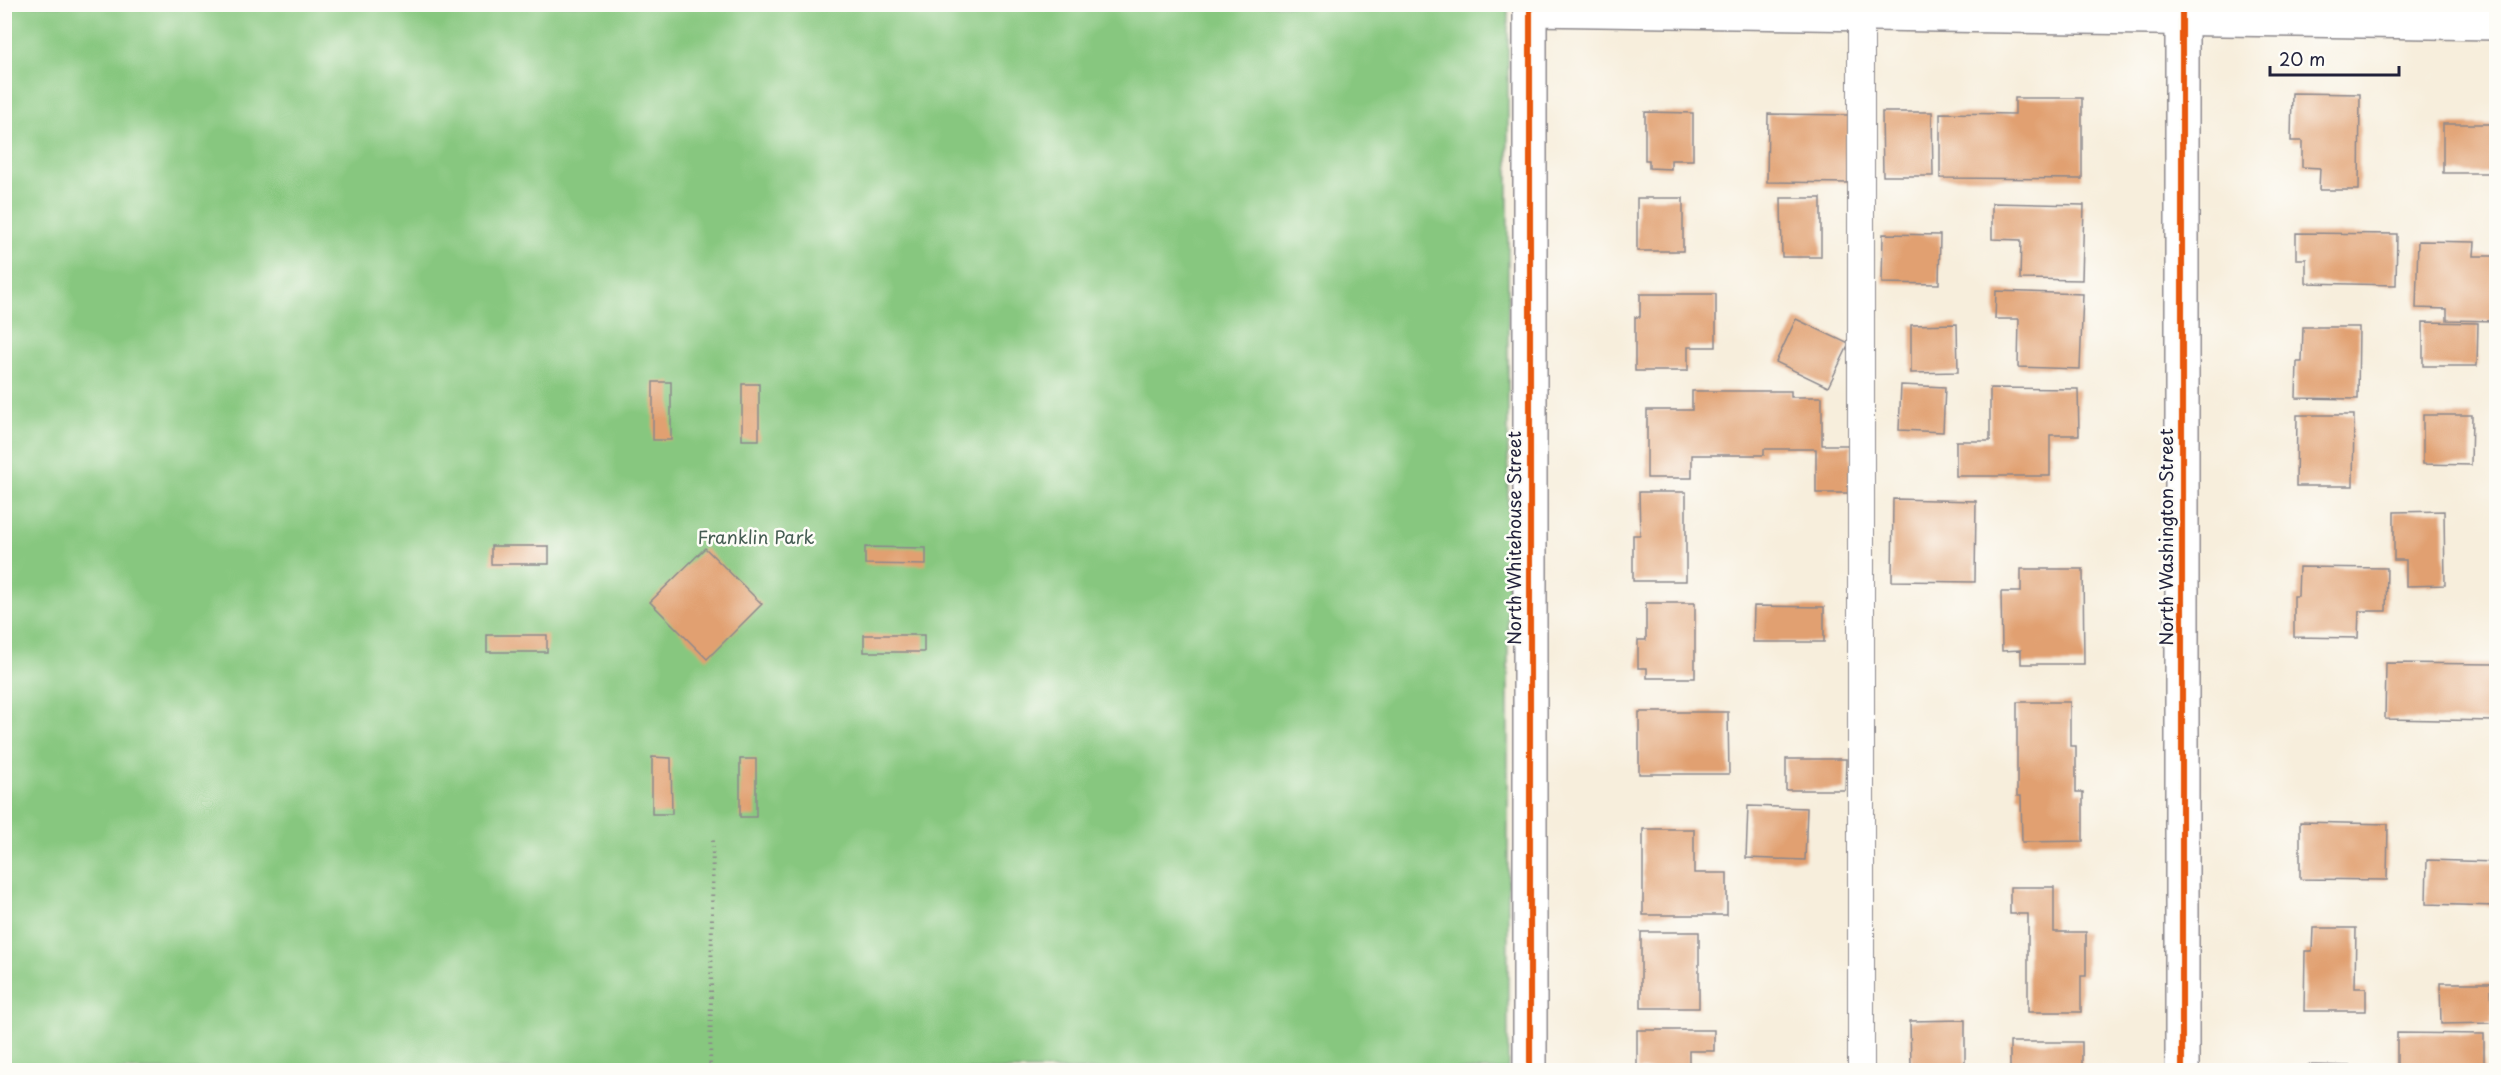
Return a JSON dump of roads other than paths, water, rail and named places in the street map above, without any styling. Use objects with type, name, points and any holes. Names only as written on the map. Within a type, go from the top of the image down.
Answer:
[{"type":"street","points":[[1530,7],[2182,12],[2496,23]]},
{"type":"street","name":"North Whitehouse Street","points":[[1530,7],[1530,1071]]},
{"type":"street","name":"North Washington Street","points":[[2182,12],[2182,1071]]},
{"type":"lane","points":[[1861,9],[1861,1071]]},
{"type":"park label","name":"Franklin Park","points":[[756,538]]}]
